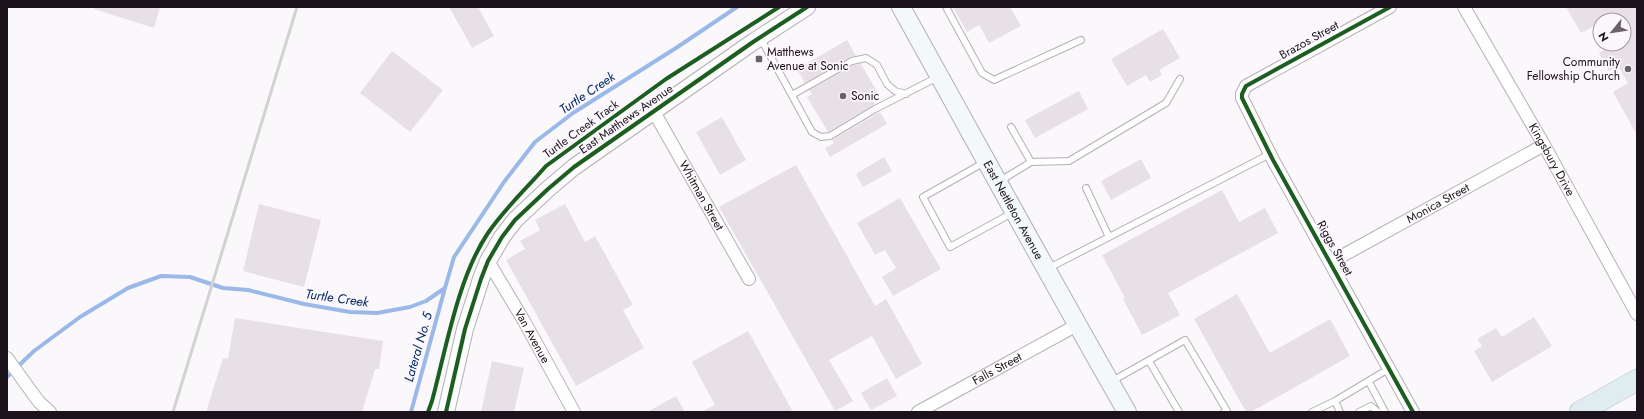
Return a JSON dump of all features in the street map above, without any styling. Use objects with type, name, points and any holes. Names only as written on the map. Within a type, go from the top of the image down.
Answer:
[{"type":"highway","points":[[1580,412],[1637,380]]},
{"type":"main road","name":"East Nettleton Avenue","points":[[901,7],[1077,325],[1127,412]]},
{"type":"street","name":"East Matthews Avenue","points":[[446,412],[465,329],[481,279],[488,261],[502,237],[515,220],[542,194],[574,167],[807,7]]},
{"type":"street","name":"Brazos Street","points":[[1242,94],[1246,86],[1390,7]]},
{"type":"street","name":"Kingsbury Drive","points":[[1464,7],[1544,145],[1637,314]]},
{"type":"street","name":"Riggs Street","points":[[1242,94],[1243,102],[1270,154],[1414,412]]},
{"type":"street","name":"Whitman Street","points":[[654,112],[749,279]]},
{"type":"street","name":"Monica Street","points":[[1331,262],[1544,145]]},
{"type":"street","name":"Van Avenue","points":[[488,261],[574,412]]},
{"type":"street","name":"Falls Street","points":[[918,412],[1077,325]]},
{"type":"street","points":[[7,358],[39,402],[50,412]]},
{"type":"lane","points":[[946,7],[982,73],[994,80],[1081,40]]},
{"type":"lane","points":[[760,38],[812,132],[821,137],[830,136],[875,109],[940,77]]},
{"type":"lane","points":[[792,95],[852,61],[866,58],[877,65],[887,84],[895,91],[906,94]]},
{"type":"lane","points":[[999,182],[1031,162],[1069,161],[1166,103],[1180,78]]},
{"type":"lane","points":[[1010,127],[1031,162]]},
{"type":"lane","points":[[1046,269],[1270,154]]},
{"type":"lane","points":[[987,161],[923,197],[950,247],[1015,211]]},
{"type":"lane","points":[[1086,188],[1109,236]]},
{"type":"lane","points":[[1110,383],[1185,340],[1226,411],[1224,412]]},
{"type":"lane","points":[[1149,361],[1179,412]]},
{"type":"lane","points":[[1312,412],[1320,410],[1390,368]]},
{"type":"lane","points":[[1368,382],[1385,412]]},
{"type":"lane","points":[[1334,402],[1340,412]]},
{"type":"lane","points":[[1359,412],[1371,406],[1378,412]]},
{"type":"building","points":[[95,7],[160,7],[154,28],[94,9]]},
{"type":"building","points":[[449,7],[478,7],[494,36],[472,48]]},
{"type":"building","points":[[953,7],[1010,7],[1021,26],[989,43],[979,25],[967,32]]},
{"type":"building","name":"Community Fellowship Church","points":[[1566,7],[1637,7],[1637,135],[1613,92],[1628,83],[1618,66],[1609,71],[1599,53],[1632,52],[1632,12],[1592,12],[1592,27],[1581,33]]},
{"type":"building","points":[[1163,29],[1180,58],[1159,70],[1162,75],[1150,82],[1146,75],[1127,86],[1111,59]]},
{"type":"building","points":[[847,40],[856,56],[850,57],[805,83],[797,69]]},
{"type":"building","points":[[392,51],[443,90],[410,132],[360,93]]},
{"type":"building","name":"Sonic","points":[[861,64],[879,95],[872,99],[875,104],[828,132],[807,97],[812,94],[809,90],[854,65]]},
{"type":"building","points":[[1079,91],[1088,109],[1035,138],[1025,120]]},
{"type":"building","points":[[880,112],[887,124],[830,157],[825,148],[834,143],[832,140]]},
{"type":"building","points":[[722,117],[746,160],[720,175],[696,132]]},
{"type":"building","points":[[884,157],[892,171],[863,187],[856,174]]},
{"type":"building","points":[[1141,159],[1151,178],[1111,200],[1101,181]]},
{"type":"building","points":[[796,165],[875,306],[886,299],[922,364],[896,379],[872,336],[829,360],[853,401],[835,411],[719,207]]},
{"type":"building","points":[[1222,190],[1239,222],[1265,208],[1278,233],[1168,293],[1180,315],[1142,335],[1123,299],[1125,298],[1102,255]]},
{"type":"building","points":[[900,198],[941,269],[893,296],[882,277],[896,268],[885,250],[875,255],[857,223]]},
{"type":"building","points":[[259,204],[321,220],[304,287],[243,271]]},
{"type":"building","points":[[565,204],[585,242],[595,236],[633,305],[623,310],[644,348],[576,386],[506,260],[525,249],[520,241],[540,230],[535,220]]},
{"type":"building","points":[[1237,294],[1270,353],[1330,319],[1350,356],[1251,412],[1246,412],[1194,319]]},
{"type":"building","points":[[1534,317],[1552,346],[1492,382],[1474,351],[1482,346],[1477,339],[1496,328],[1502,337]]},
{"type":"building","points":[[235,318],[383,341],[379,369],[375,369],[362,412],[206,412],[223,358],[228,359]]},
{"type":"building","points":[[748,331],[793,412],[701,412],[715,405],[692,362]]},
{"type":"building","points":[[492,361],[524,368],[514,412],[481,412]]},
{"type":"building","points":[[887,378],[897,396],[871,410],[861,393]]},
{"type":"building","points":[[676,396],[685,412],[647,412]]},
{"type":"waterway","name":"Turtle Creek","points":[[7,377],[34,351],[80,317],[128,288],[161,276],[190,277],[223,288],[248,290],[304,304],[350,312],[377,313],[410,307],[426,301],[445,288],[454,257],[504,182],[535,142],[573,113],[676,48],[737,7]]},
{"type":"waterway","name":"Lateral No. 5","points":[[411,412],[445,288]]},
{"type":"railway","points":[[173,412],[297,7]]},
{"type":"cycle path","name":"Turtle Creek Track","points":[[428,412],[454,314],[469,270],[488,233],[509,207],[546,166],[666,79],[779,7]]},
{"type":"cycle path","points":[[446,412],[465,329],[481,279],[488,261],[502,237],[515,220],[574,167],[753,42],[807,7]]},
{"type":"cycle path","points":[[1390,7],[1246,86],[1242,94],[1242,98],[1273,160],[1413,412]]},
{"type":"place","name":"Matthews Avenue at Sonic","points":[[759,59]]},
{"type":"place","name":"Community Fellowship Church","points":[[1628,69]]},
{"type":"place","name":"Sonic","points":[[843,96]]}]
